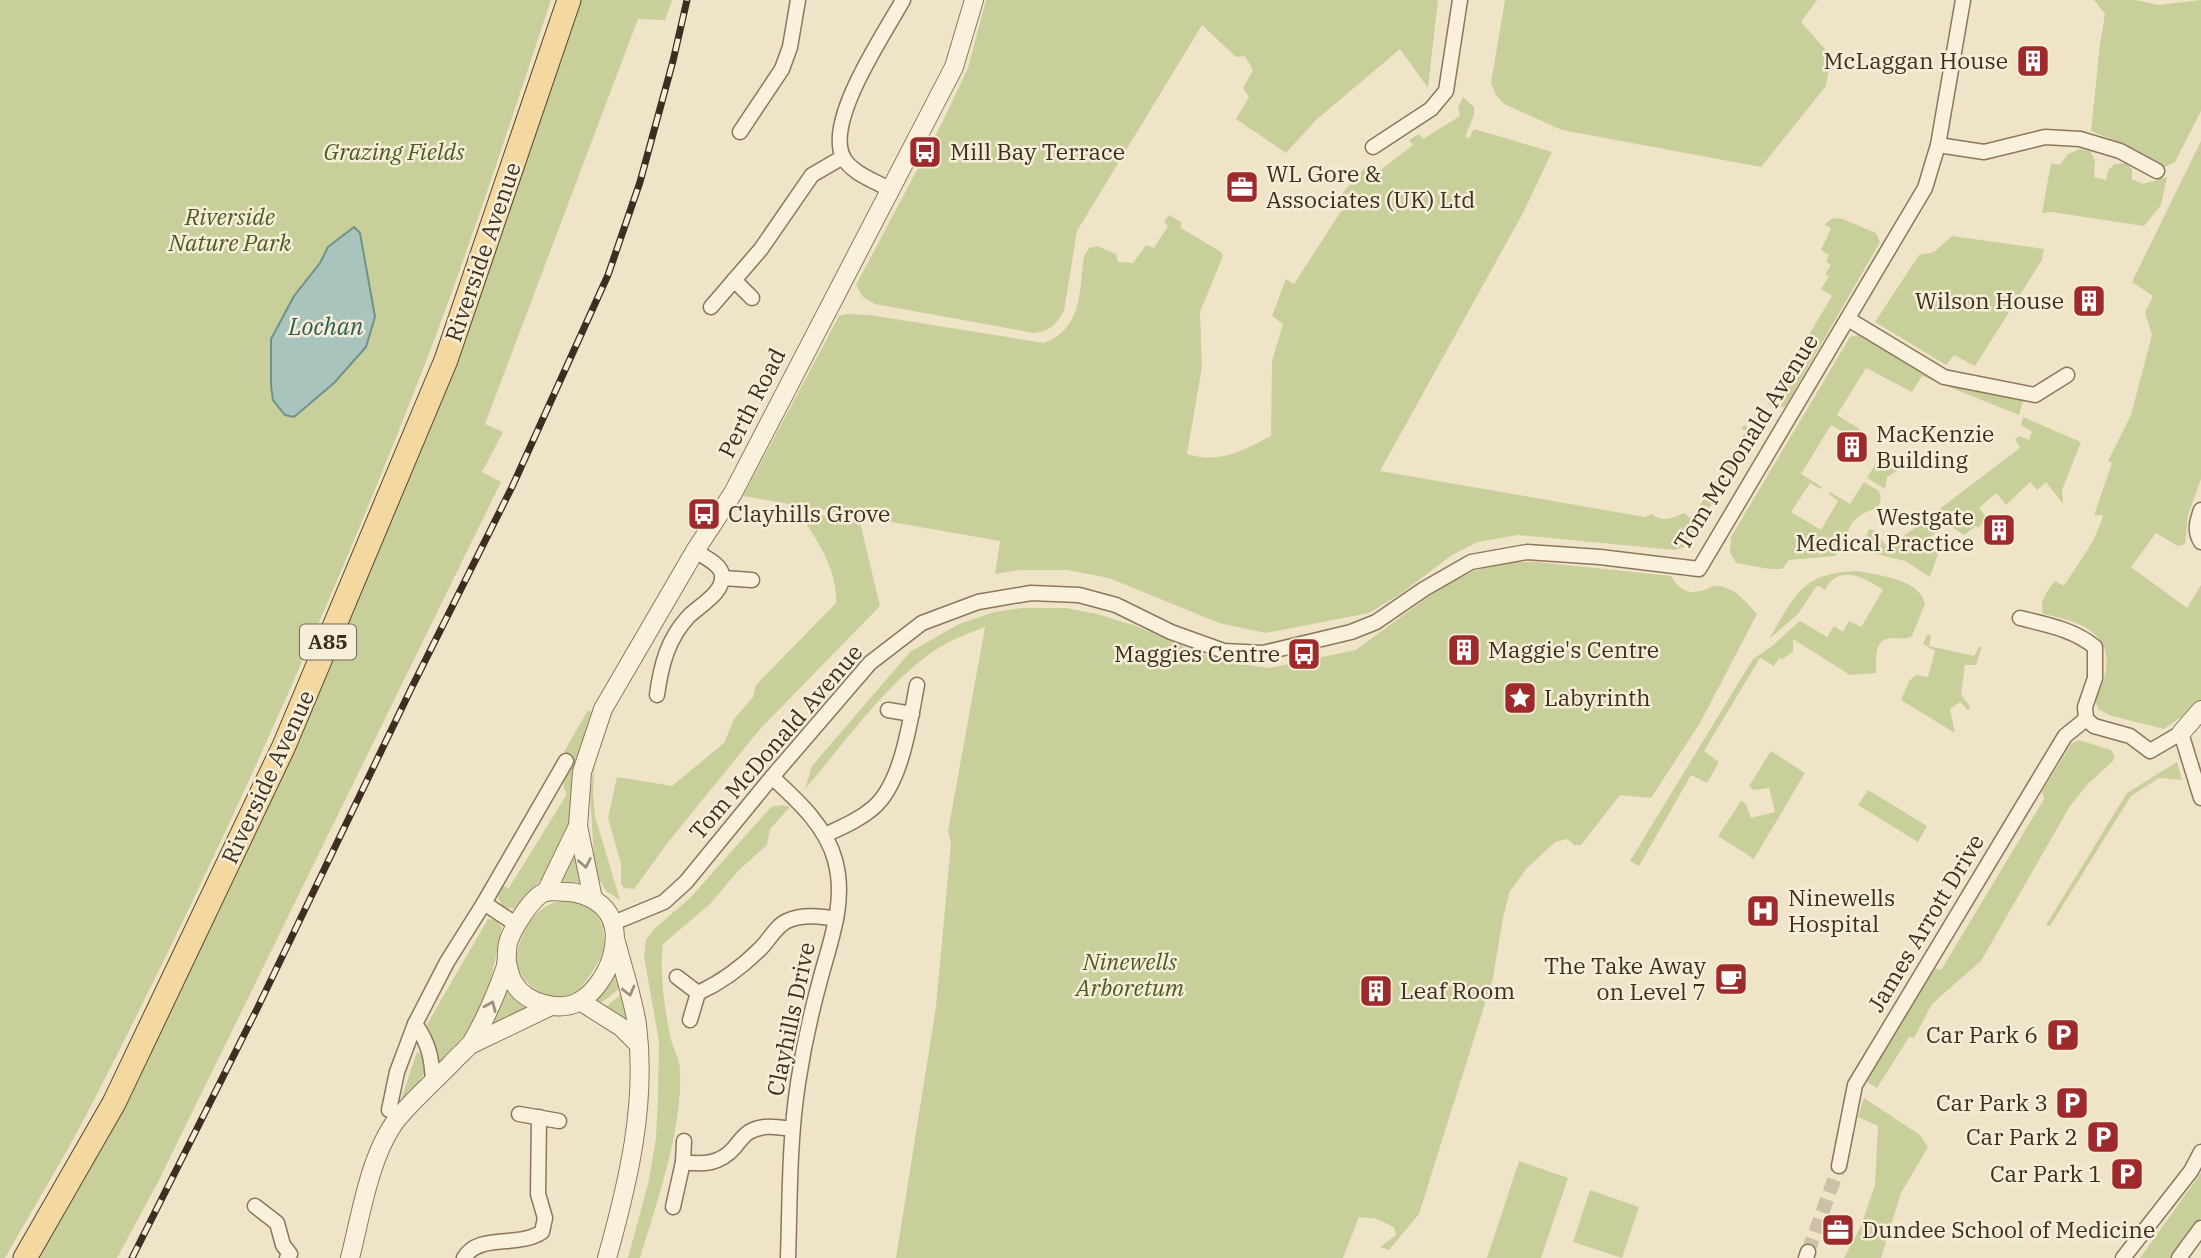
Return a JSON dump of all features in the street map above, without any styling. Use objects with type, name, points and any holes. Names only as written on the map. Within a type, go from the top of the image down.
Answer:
[{"type":"main road","name":"Riverside Avenue","points":[[24,1258],[114,1103],[284,746],[446,360],[569,0]]},
{"type":"street","points":[[740,132],[782,69],[790,47],[797,0]]},
{"type":"street","points":[[891,190],[852,169],[843,157],[839,142],[840,126],[866,62],[903,0]]},
{"type":"street","name":"Perth Road","points":[[614,932],[606,909],[593,899],[578,826],[582,772],[603,709],[695,551],[733,493],[954,67],[974,0]]},
{"type":"street","points":[[1373,147],[1431,109],[1447,91],[1460,0]]},
{"type":"street","name":"Tom McDonald Avenue","points":[[614,932],[664,902],[687,882],[772,777],[870,663],[922,623],[978,602],[1031,593],[1080,594],[1116,605],[1171,632],[1224,651],[1263,653],[1351,632],[1376,622],[1424,589],[1471,562],[1527,552],[1600,557],[1699,569],[1925,188],[1938,145],[1963,0]]},
{"type":"street","points":[[1938,145],[1984,152],[2045,136],[2080,139],[2120,151],[2157,171]]},
{"type":"street","points":[[711,307],[761,249],[812,175],[843,157]]},
{"type":"street","points":[[734,280],[752,298]]},
{"type":"street","points":[[1849,319],[1944,377],[2035,395],[2067,375]]},
{"type":"street","points":[[2201,510],[2197,521],[2197,535],[2201,542]]},
{"type":"street","points":[[657,695],[663,659],[675,633],[721,586],[722,572],[695,551]]},
{"type":"street","points":[[723,578],[752,580]]},
{"type":"street","points":[[2020,618],[2067,630],[2081,636],[2095,647],[2095,677],[2085,707],[2086,719],[2094,726],[2130,736],[2150,751],[2181,733],[2201,710]]},
{"type":"street","points":[[825,835],[859,820],[876,806],[888,790],[898,769],[917,685]]},
{"type":"street","points":[[888,710],[912,714]]},
{"type":"street","name":"James Arrott Drive","points":[[1839,1166],[1855,1085],[2065,736],[2086,719]]},
{"type":"street","points":[[2181,733],[2201,797]]},
{"type":"street","points":[[389,1110],[397,1072],[415,1024],[447,962],[566,761]]},
{"type":"street","name":"Clayhills Drive","points":[[772,777],[798,801],[825,835],[835,860],[840,890],[836,919],[810,1018],[798,1083],[788,1177],[788,1258]]},
{"type":"street","name":"Perth Road","points":[[350,1258],[373,1169],[384,1140],[397,1119],[470,1045],[492,1007],[507,963],[508,943],[531,903],[546,892],[578,826]]},
{"type":"street","points":[[546,892],[572,892],[593,899]]},
{"type":"street","points":[[484,903],[517,925]]},
{"type":"street","name":"Clayhills Drive","points":[[698,993],[737,970],[786,921],[807,916],[836,919]]},
{"type":"street","points":[[614,932],[611,961],[599,982],[580,1001],[621,1027],[638,1044]]},
{"type":"street","points":[[607,1258],[629,1173],[639,1112],[637,1024],[614,932]]},
{"type":"street","points":[[507,963],[514,985],[529,999],[551,1006]]},
{"type":"street","points":[[677,976],[698,993],[690,1020]]},
{"type":"street","name":"Perth Road","points":[[470,1045],[551,1006],[565,1006],[580,1001]]},
{"type":"street","points":[[415,1024],[426,1039],[432,1060],[433,1082]]},
{"type":"street","points":[[519,1114],[559,1121]]},
{"type":"street","points":[[464,1258],[469,1250],[480,1244],[531,1240],[542,1232],[545,1218],[538,1194],[539,1117]]},
{"type":"street","name":"Clayhills Drive","points":[[683,1162],[716,1162],[728,1155],[747,1133],[763,1127],[792,1129]]},
{"type":"street","points":[[673,1207],[683,1162],[684,1141]]},
{"type":"street","points":[[2123,1258],[2191,1171],[2201,1152]]},
{"type":"street","points":[[255,1206],[277,1223],[289,1256],[305,1258]]},
{"type":"street","points":[[2179,1258],[2201,1228]]},
{"type":"green space","name":"Riverside Nature Park","points":[[0,0],[551,0],[427,359],[311,641],[270,735],[139,1011],[83,1122],[5,1258],[0,1258]]},
{"type":"green space","points":[[578,0],[672,0],[665,20],[638,19],[485,424],[503,432],[482,472],[501,482],[158,1182],[117,1258],[36,1258],[189,973],[312,702]]},
{"type":"green space","points":[[986,0],[1438,0],[1428,88],[1400,49],[1316,120],[1286,153],[1236,119],[1249,97],[1243,88],[1253,70],[1245,56],[1236,57],[1202,25],[1077,231],[1064,311],[1052,326],[1034,333],[875,304],[863,297],[856,285],[968,68]]},
{"type":"green space","points":[[1505,0],[1817,0],[1801,22],[1831,56],[1826,86],[1761,167],[1562,130],[1504,104],[1496,95],[1491,83]]},
{"type":"green space","points":[[2094,0],[2136,0],[2158,5],[2201,0],[2201,111],[2175,162],[2165,167],[2128,146],[2091,131],[2105,14]]},
{"type":"green space","points":[[1463,97],[1474,107],[1474,115],[1465,137],[1469,138],[1474,129],[1552,152],[1523,213],[1380,471],[1645,517],[1652,514],[1668,519],[1684,513],[1690,518],[1746,431],[1741,428],[1744,425],[1757,433],[1684,547],[1675,550],[1518,535],[1478,542],[1452,555],[1399,595],[1369,613],[1266,633],[1219,623],[1109,578],[1067,570],[1020,570],[995,574],[1000,541],[743,496],[839,316],[870,315],[1044,343],[1066,328],[1072,318],[1077,307],[1084,256],[1089,248],[1097,246],[1116,254],[1118,262],[1133,263],[1146,245],[1154,248],[1168,226],[1164,221],[1169,215],[1181,222],[1181,228],[1221,252],[1223,256],[1200,312],[1202,367],[1187,454],[1221,457],[1271,436],[1272,361],[1283,324],[1272,316],[1286,279],[1294,284],[1347,202],[1340,196],[1368,164],[1378,172],[1413,145],[1409,140],[1419,134],[1423,139],[1460,116],[1458,108]]},
{"type":"green space","points":[[2201,141],[2201,479],[2188,515],[2185,544],[2178,546],[2156,533],[2131,567],[2187,608],[2201,585],[2201,703],[2164,729],[2112,716],[2099,710],[2095,701],[2105,675],[2107,660],[2099,638],[2080,625],[2043,614],[2042,605],[2055,581],[2064,586],[2092,542],[2100,524],[2103,515],[2094,515],[2112,463],[2108,461],[2131,415],[2152,335],[2145,312],[2153,296],[2132,282]]},
{"type":"green space","points":[[2080,149],[2090,151],[2095,160],[2094,177],[2106,180],[2108,171],[2114,164],[2126,163],[2132,169],[2132,179],[2143,184],[2167,177],[2161,205],[2144,226],[2052,212],[2042,213],[2051,163],[2060,165],[2068,154]]},
{"type":"green space","points":[[1840,218],[1876,233],[1880,242],[1785,407],[1773,407],[1768,404],[1832,296],[1821,289],[1829,276],[1825,274],[1831,265],[1826,262],[1829,255],[1821,250],[1831,229],[1825,224],[1831,219]]},
{"type":"green space","points":[[1952,236],[2044,249],[2042,260],[1975,366],[1954,355],[1946,365],[1875,322],[1919,255],[1934,252]]},
{"type":"green space","points":[[1863,334],[1940,379],[2024,397],[2019,415],[1922,376],[1912,392],[1866,368],[1837,415],[1861,430],[1856,439],[1831,425],[1801,474],[1822,487],[1820,489],[1810,483],[1791,512],[1821,530],[1838,501],[1830,492],[1850,504],[1864,482],[1879,491],[1881,499],[1878,508],[1865,513],[1851,524],[1845,543],[1835,556],[1789,560],[1782,569],[1736,563],[1730,552],[1731,537],[1850,337]]},
{"type":"green space","points":[[2023,417],[2081,442],[2062,490],[2063,504],[2046,482],[2037,490],[2030,482],[2006,505],[1996,493],[1979,508],[1988,519],[1978,528],[1976,526],[1964,535],[1947,524],[1928,539],[1938,554],[1930,577],[1905,561],[1864,551],[1864,541],[1869,529],[1874,530],[1888,548],[2020,448],[2015,439],[2019,436],[2029,440],[2032,432],[2021,425]]},
{"type":"green space","points":[[1884,450],[1894,456],[1889,463],[1900,469],[1887,477],[1885,489],[1867,478]]},
{"type":"green space","points":[[811,513],[860,522],[880,606],[760,729],[669,841],[634,889],[624,888],[621,884],[621,864],[608,818],[617,777],[672,786],[724,743],[734,719],[753,697],[756,685],[836,603],[830,568],[802,517]]},
{"type":"green space","name":"Ninewells Arboretum","points":[[1506,562],[1537,562],[1671,576],[1677,585],[1689,591],[1722,586],[1739,596],[1757,614],[1700,723],[1651,798],[1620,795],[1581,845],[1574,845],[1568,839],[1555,842],[1527,868],[1510,891],[1493,978],[1419,1214],[1389,1250],[1380,1247],[1396,1235],[1394,1227],[1377,1219],[1359,1217],[1343,1258],[896,1258],[936,1007],[951,843],[948,831],[985,627],[940,647],[903,676],[868,713],[805,789],[812,766],[910,652],[959,624],[994,612],[1022,608],[1066,608],[1136,626],[1196,652],[1232,663],[1270,668],[1356,650],[1440,588],[1474,571]]},
{"type":"green space","points":[[1858,571],[1907,583],[1921,595],[1925,604],[1912,636],[1882,641],[1877,650],[1876,673],[1850,675],[1793,639],[1793,652],[1781,660],[1780,657],[1774,666],[1760,658],[1704,751],[1719,762],[1707,783],[1691,775],[1639,866],[1630,861],[1753,659],[1800,621],[1827,637],[1834,626],[1843,632],[1849,621],[1861,627],[1883,590],[1868,581],[1845,575],[1837,577],[1825,590],[1816,587],[1798,614],[1769,639],[1802,589],[1824,576]]},
{"type":"green space","points":[[1927,635],[1931,635],[1929,646],[1974,656],[1982,646],[1976,665],[1965,665],[1961,694],[1970,707],[1968,710],[1960,702],[1950,709],[1955,733],[1901,700],[1909,681],[1916,675],[1928,677],[1935,651],[1923,644]]},
{"type":"green space","points":[[588,710],[591,712],[575,767],[571,820],[561,846],[545,875],[515,909],[508,908],[501,903],[497,893],[501,886],[509,888],[567,794],[564,780],[570,756],[564,752]]},
{"type":"green space","points":[[2079,740],[2111,750],[2115,757],[2113,761],[2088,784],[2070,806],[1981,961],[1932,1004],[1914,1038],[1909,1037],[1877,1088],[1867,1082],[1933,968],[1941,970],[2044,799],[2042,791],[2072,743]]},
{"type":"green space","points":[[1771,751],[1805,773],[1754,859],[1718,836],[1741,801],[1746,804],[1751,818],[1775,812],[1769,788],[1754,790],[1749,786]]},
{"type":"green space","points":[[595,761],[595,816],[620,900],[606,891],[595,873],[590,795]]},
{"type":"green space","points":[[2177,762],[2182,780],[2159,778],[2131,796],[2050,926],[2046,925],[2127,793]]},
{"type":"green space","points":[[1868,790],[1927,826],[1918,842],[1858,805]]},
{"type":"green space","points":[[771,807],[790,807],[770,829],[767,845],[738,871],[710,904],[663,944],[662,979],[671,1040],[680,1066],[680,1093],[668,1165],[640,1258],[628,1258],[649,1180],[656,1138],[659,1041],[644,957],[646,940],[654,929],[690,898]]},
{"type":"green space","points":[[576,843],[583,883],[557,881]]},
{"type":"green space","points":[[574,901],[593,911],[602,924],[603,952],[580,988],[564,997],[546,995],[530,985],[519,970],[517,952],[520,941],[530,922],[545,907],[555,902]]},
{"type":"green space","points":[[488,919],[496,920],[502,928],[488,993],[471,1028],[439,1063],[426,1026]]},
{"type":"green space","points":[[619,966],[623,986],[601,1003],[596,1001]]},
{"type":"green space","points":[[506,991],[528,1010],[489,1026]]},
{"type":"green space","points":[[625,991],[633,1030],[622,1016],[607,1006]]},
{"type":"green space","points":[[417,1052],[427,1056],[425,1070],[419,1082],[400,1103]]},
{"type":"green space","points":[[1864,1098],[1920,1135],[1928,1147],[1901,1193],[1881,1258],[1844,1258],[1861,1226],[1875,1185],[1878,1126],[1858,1117]]},
{"type":"green space","points":[[1519,1161],[1568,1178],[1541,1258],[1487,1258]]},
{"type":"green space","points":[[2201,1173],[2201,1218],[2174,1258],[2140,1258]]},
{"type":"green space","points":[[1590,1190],[1639,1207],[1622,1258],[1573,1242]]},
{"type":"water","name":"Lochan","points":[[354,227],[360,233],[375,317],[366,347],[334,383],[294,417],[285,415],[273,400],[271,339],[294,296],[320,263],[328,247]]},
{"type":"tunnel","points":[[1808,1252],[1839,1166]]},
{"type":"railway","points":[[132,1258],[512,487],[608,275],[640,182],[687,0]]},
{"type":"place","name":"McLaggan House","points":[[2033,61]]},
{"type":"place","name":"Mill Bay Terrace","points":[[925,152]]},
{"type":"place","name":"WL Gore & Associates (UK) Ltd","points":[[1242,187]]},
{"type":"place","name":"Wilson House","points":[[2089,301]]},
{"type":"place","name":"MacKenzie Building","points":[[1852,447]]},
{"type":"place","name":"Clayhills Grove","points":[[704,514]]},
{"type":"place","name":"Westgate Medical Practice","points":[[1999,530]]},
{"type":"place","name":"Maggie's Centre","points":[[1464,650]]},
{"type":"place","name":"Maggies Centre","points":[[1304,654]]},
{"type":"place","name":"Labyrinth","points":[[1520,698]]},
{"type":"place","name":"Ninewells Hospital","points":[[1763,911]]},
{"type":"place","name":"The Take Away on Level 7","points":[[1731,979]]},
{"type":"place","name":"Leaf Room","points":[[1376,991]]},
{"type":"place","name":"Car Park 6","points":[[2063,1035]]},
{"type":"place","name":"Car Park 3","points":[[2072,1103]]},
{"type":"place","name":"Car Park 2","points":[[2103,1137]]},
{"type":"place","name":"Car Park 1","points":[[2127,1174]]},
{"type":"place","name":"Dundee School of Medicine","points":[[1838,1230]]},
{"type":"park label","name":"Grazing Fields","points":[[394,152]]}]
